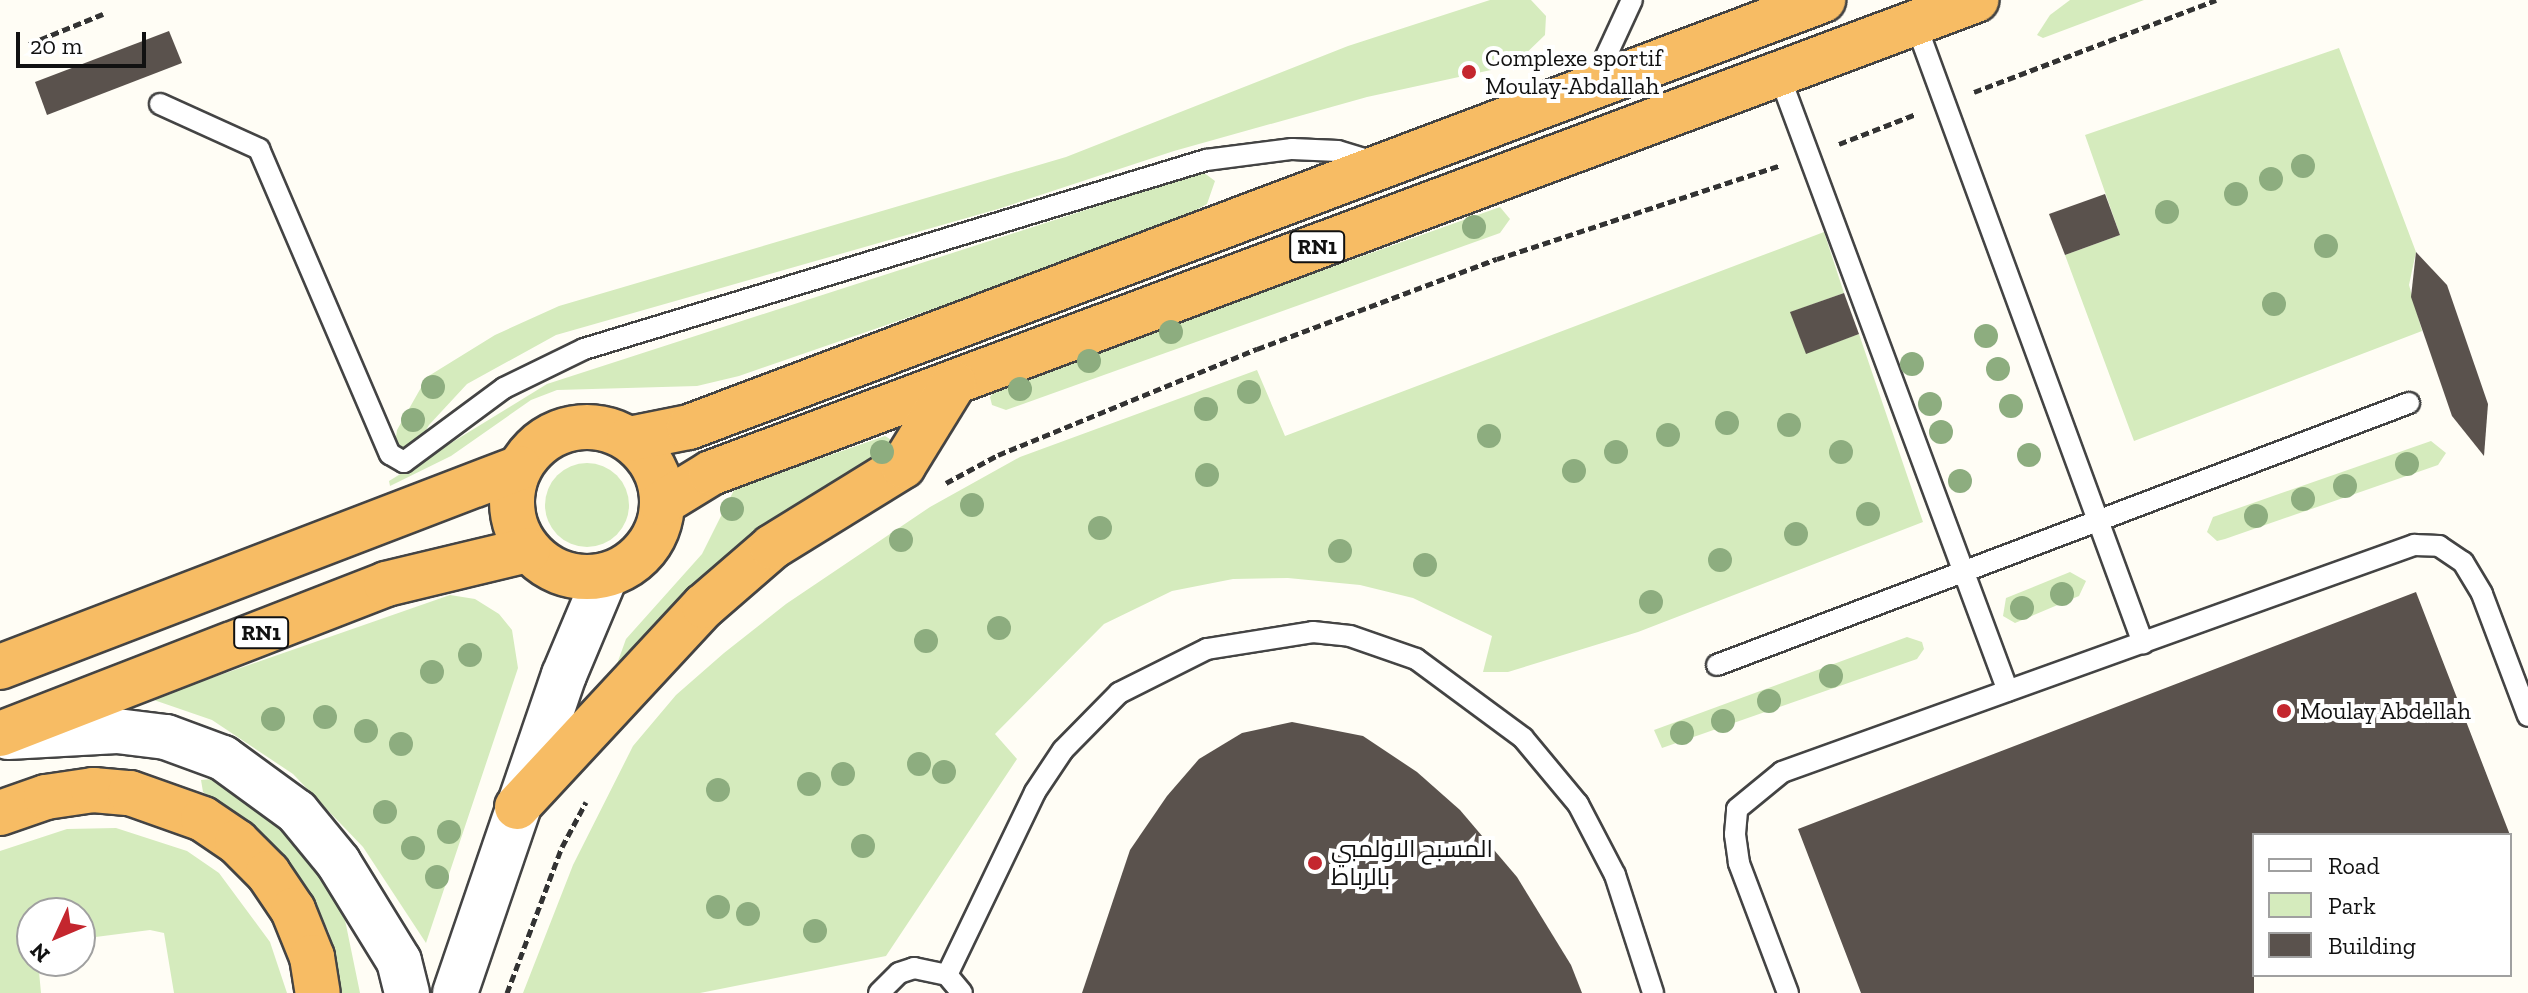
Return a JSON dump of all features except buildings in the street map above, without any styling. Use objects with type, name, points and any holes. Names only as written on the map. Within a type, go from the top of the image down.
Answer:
[{"type":"highway","name":"RN1","points":[[0,667],[519,468],[547,437],[568,428],[610,429],[629,439],[689,427],[1823,0]]},
{"type":"highway","name":"RN1","points":[[662,503],[711,473],[1976,0]]},
{"type":"highway","points":[[517,807],[704,606],[772,547],[903,466],[954,383]]},
{"type":"highway","points":[[519,468],[511,510],[528,550],[563,574],[606,575],[643,553],[655,535],[662,503],[657,472],[629,439]]},
{"type":"highway","name":"RN1","points":[[0,736],[386,584],[528,550]]},
{"type":"highway","points":[[0,813],[46,797],[93,790],[130,793],[203,819],[237,842],[284,898],[312,957],[318,993]]},
{"type":"street","points":[[455,993],[517,807],[606,575]]},
{"type":"street","name":"RN1","points":[[0,736],[95,729],[166,737],[223,758],[297,812],[372,910],[399,961],[407,993]]},
{"type":"lane","points":[[1590,88],[1632,0]]},
{"type":"lane","points":[[1915,22],[2143,643]]},
{"type":"lane","points":[[1778,72],[2008,691]]},
{"type":"lane","points":[[160,104],[259,149],[390,454],[404,462],[504,388],[584,349],[1148,177],[1206,160],[1292,149],[1338,151],[1385,166]]},
{"type":"lane","points":[[1717,665],[2409,403]]},
{"type":"lane","points":[[1788,993],[1739,863],[1737,809],[1782,772],[2414,545],[2439,546],[2463,562],[2482,594],[2528,716]]},
{"type":"lane","points":[[947,975],[1035,792],[1063,750],[1119,693],[1207,649],[1313,632],[1350,636],[1416,659],[1523,738],[1578,804],[1615,875],[1653,993]]},
{"type":"lane","points":[[879,993],[899,973],[914,968],[947,975],[962,993]]},
{"type":"path","points":[[943,485],[998,455],[1257,349],[1497,259],[1810,155],[2216,0]]},
{"type":"path","points":[[29,44],[103,14]]},
{"type":"path","points":[[507,993],[562,847],[590,795]]},
{"type":"green space","points":[[1490,0],[1531,0],[1546,16],[1545,35],[1514,65],[1367,97],[1174,151],[998,209],[556,335],[467,384],[429,425],[413,452],[400,452],[395,445],[397,430],[427,377],[495,335],[559,306],[1066,157],[1348,46]]},
{"type":"green space","points":[[2070,0],[2144,0],[2043,38],[2037,35],[2050,15]]},
{"type":"green space","points":[[2339,48],[2416,252],[2409,285],[2422,331],[2134,441],[2065,255],[2120,235],[2085,135]]},
{"type":"green space","points":[[1203,172],[1215,181],[1207,204],[1158,231],[739,376],[697,386],[557,390],[531,400],[451,456],[390,486],[389,481],[547,384]]},
{"type":"green space","points":[[1500,207],[1510,219],[1500,233],[1006,410],[992,405],[990,397],[998,386]]},
{"type":"green space","points":[[1824,232],[1844,293],[1791,312],[1806,353],[1859,334],[1923,522],[1638,632],[1508,672],[1483,672],[1492,636],[1413,598],[1360,585],[1288,578],[1233,579],[1172,591],[1104,624],[995,734],[1017,759],[886,956],[700,993],[523,993],[573,865],[633,746],[676,695],[724,653],[786,604],[930,507],[1020,457],[1257,370],[1285,436]]},
{"type":"green space","points":[[885,436],[898,444],[613,675],[626,639],[702,554],[735,488]]},
{"type":"green space","points":[[2431,441],[2446,453],[2438,465],[2225,539],[2217,541],[2207,532],[2213,517]]},
{"type":"green space","points":[[587,463],[603,466],[617,475],[626,489],[629,505],[626,521],[617,535],[603,544],[587,547],[571,544],[557,535],[548,521],[545,505],[548,489],[557,475],[571,466]]},
{"type":"green space","points":[[2070,572],[2086,581],[2079,596],[2015,623],[2003,616],[2006,598]]},
{"type":"green space","points":[[450,595],[475,599],[499,614],[512,630],[518,668],[426,943],[363,847],[293,774],[212,720],[151,699]]},
{"type":"green space","points":[[1907,637],[1922,642],[1924,649],[1917,659],[1662,748],[1654,730]]},
{"type":"green space","points":[[212,779],[279,824],[315,866],[345,920],[360,993],[340,993],[329,932],[314,903],[269,840],[203,792],[201,780]]},
{"type":"green space","points":[[116,828],[187,851],[219,873],[270,942],[287,993],[174,993],[164,933],[150,930],[96,937],[96,897],[16,897],[16,977],[40,977],[41,993],[0,993],[0,851],[67,829]]},
{"type":"place","name":"Complexe sportif Moulay-Abdallah","points":[[1469,72]]},
{"type":"place","name":"Moulay Abdellah","points":[[2284,711]]},
{"type":"place","name":"المسبح الاولمبي بالرباط","points":[[1315,863]]}]
